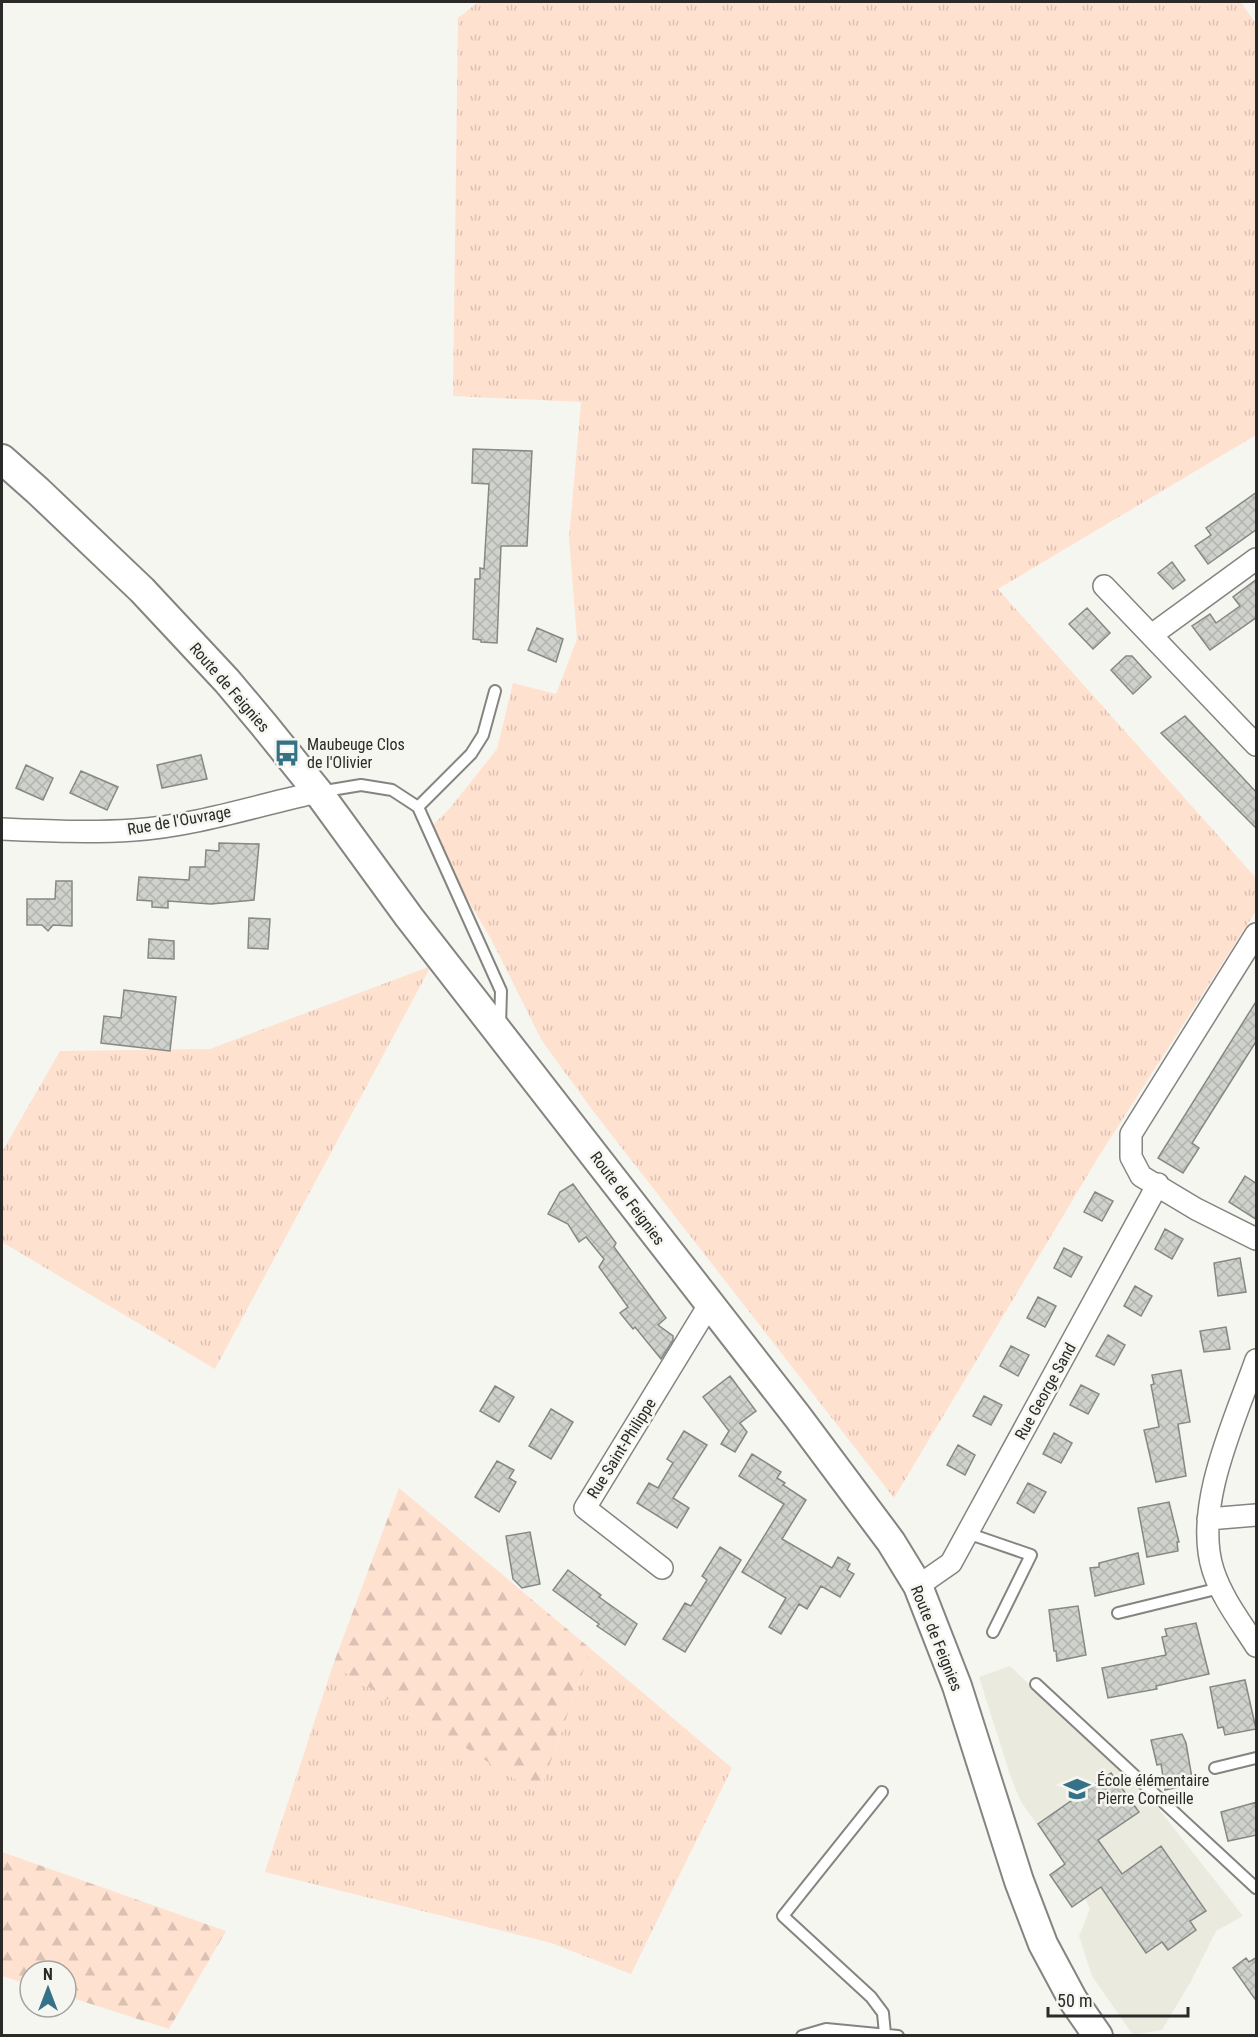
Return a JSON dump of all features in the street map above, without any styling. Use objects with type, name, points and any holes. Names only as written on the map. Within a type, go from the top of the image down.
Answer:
[{"type":"street","name":"Route de Feignies","points":[[2,459],[97,546],[175,624],[227,681],[318,792],[409,917],[797,1416],[891,1542],[918,1587],[957,1686],[1019,1881],[1043,1944],[1073,2000],[1098,2036]]},
{"type":"street","points":[[1153,634],[1257,559]]},
{"type":"street","points":[[1104,586],[1153,634],[1257,746]]},
{"type":"street","name":"Rue de l'Ouvrage","points":[[2,829],[55,832],[136,830],[196,820],[318,792]]},
{"type":"street","points":[[1257,934],[1131,1134],[1131,1157],[1142,1176],[1197,1209],[1257,1239]]},
{"type":"street","name":"Rue George Sand","points":[[918,1587],[951,1563],[1158,1184]]},
{"type":"street","name":"Rue Saint-Philippe","points":[[663,1568],[585,1508],[709,1305]]},
{"type":"street","points":[[1257,1360],[1219,1466],[1208,1519],[1209,1553],[1220,1588],[1257,1646]]},
{"type":"street","points":[[1208,1519],[1257,1515]]},
{"type":"lane","points":[[418,807],[471,754],[483,735],[495,691]]},
{"type":"lane","points":[[318,792],[361,785],[392,790],[418,807],[501,991],[500,1032]]},
{"type":"lane","points":[[967,1533],[1031,1555],[993,1632]]},
{"type":"lane","points":[[1118,1613],[1220,1588]]},
{"type":"lane","points":[[1036,1684],[1257,1888]]},
{"type":"lane","points":[[1215,1768],[1257,1758]]},
{"type":"lane","points":[[882,1792],[783,1916],[872,1997],[883,2013],[885,2034]]},
{"type":"lane","points":[[802,2036],[826,2029],[898,2036]]},
{"type":"shaded area","points":[[1010,1666],[1151,1799],[1243,1916],[1216,1931],[1190,1983],[1162,2030],[1133,2035],[1092,1976],[1079,1936],[1090,1909],[1085,1899],[1072,1907],[1050,1875],[1065,1864],[1021,1802],[1011,1778],[979,1677]]},
{"type":"green space","points":[[478,2],[1241,2],[1256,24],[1256,435],[998,589],[1256,878],[1256,911],[1099,1156],[894,1498],[593,1111],[542,1041],[491,939],[427,831],[450,808],[497,749],[513,683],[556,694],[577,639],[569,538],[581,402],[453,396],[458,18]]},
{"type":"green space","points":[[431,966],[215,1369],[2,1242],[2,1152],[60,1051],[210,1049]]},
{"type":"green space","points":[[399,1488],[591,1649],[539,1794],[333,1665]]},
{"type":"green space","points":[[591,1649],[732,1768],[631,1974],[551,1943],[265,1872],[333,1665],[539,1794]]},
{"type":"green space","points":[[2,1852],[226,1931],[169,2029],[78,2000],[78,1959],[18,1959],[18,1981],[2,1976]]},
{"type":"building","points":[[473,449],[532,451],[527,546],[501,546],[497,643],[473,639],[475,579],[480,579],[480,568],[484,569],[489,484],[472,483]]},
{"type":"building","points":[[1257,492],[1257,529],[1208,564],[1195,546],[1211,535],[1206,528]]},
{"type":"building","points":[[1172,562],[1185,580],[1173,589],[1158,573]]},
{"type":"building","points":[[1257,579],[1257,617],[1210,650],[1192,626],[1210,614],[1216,623],[1240,606],[1233,597]]},
{"type":"building","points":[[1087,608],[1110,633],[1093,649],[1069,624]]},
{"type":"building","points":[[537,628],[563,639],[556,662],[528,650]]},
{"type":"building","points":[[1126,656],[1132,656],[1151,677],[1133,694],[1111,670]]},
{"type":"building","points":[[1185,716],[1257,793],[1257,829],[1161,733]]},
{"type":"building","points":[[201,755],[207,779],[162,788],[157,765]]},
{"type":"building","points":[[26,765],[53,778],[43,800],[16,788]]},
{"type":"building","points":[[81,771],[118,787],[107,810],[70,793]]},
{"type":"building","points":[[219,843],[259,844],[254,900],[211,904],[168,901],[168,908],[152,907],[152,901],[137,900],[139,877],[189,880],[190,867],[205,867],[206,850],[219,851]]},
{"type":"building","points":[[56,881],[72,881],[72,926],[53,925],[48,931],[42,925],[27,925],[27,899],[55,899]]},
{"type":"building","points":[[249,918],[270,919],[268,949],[248,948]]},
{"type":"building","points":[[149,939],[174,941],[174,959],[148,958]]},
{"type":"building","points":[[124,990],[176,997],[170,1051],[101,1043],[104,1016],[121,1018]]},
{"type":"building","points":[[1257,1000],[1257,1040],[1192,1143],[1199,1148],[1183,1173],[1158,1158]]},
{"type":"building","points":[[1245,1176],[1257,1184],[1257,1220],[1229,1202]]},
{"type":"building","points":[[573,1184],[616,1243],[614,1247],[666,1318],[658,1325],[673,1336],[673,1340],[661,1359],[635,1327],[633,1329],[620,1313],[628,1307],[599,1267],[604,1259],[586,1237],[579,1242],[568,1224],[548,1214],[560,1192]]},
{"type":"building","points":[[1095,1192],[1113,1201],[1102,1221],[1084,1212]]},
{"type":"building","points":[[1165,1229],[1183,1239],[1172,1259],[1155,1249]]},
{"type":"building","points":[[1064,1248],[1082,1257],[1071,1277],[1054,1268]]},
{"type":"building","points":[[1240,1258],[1246,1292],[1218,1296],[1214,1263]]},
{"type":"building","points":[[1135,1286],[1152,1296],[1141,1316],[1124,1306]]},
{"type":"building","points":[[1038,1297],[1056,1306],[1045,1327],[1027,1318]]},
{"type":"building","points":[[1226,1327],[1230,1349],[1204,1352],[1200,1331]]},
{"type":"building","points":[[1108,1335],[1125,1345],[1114,1365],[1096,1356]]},
{"type":"building","points":[[1011,1346],[1029,1355],[1018,1376],[1000,1366]]},
{"type":"building","points":[[1181,1370],[1190,1422],[1178,1424],[1186,1476],[1156,1482],[1144,1430],[1159,1427],[1151,1385],[1154,1384],[1152,1375]]},
{"type":"building","points":[[730,1376],[756,1411],[740,1423],[747,1432],[735,1452],[721,1444],[729,1431],[703,1397]]},
{"type":"building","points":[[1081,1385],[1099,1394],[1088,1414],[1070,1405]]},
{"type":"building","points":[[495,1386],[514,1397],[499,1422],[480,1411]]},
{"type":"building","points":[[984,1396],[1002,1405],[991,1425],[973,1416]]},
{"type":"building","points":[[551,1409],[573,1422],[551,1459],[529,1446]]},
{"type":"building","points":[[684,1431],[707,1445],[673,1498],[689,1508],[677,1528],[637,1503],[649,1483],[658,1488],[673,1463],[667,1459]]},
{"type":"building","points":[[1054,1433],[1072,1443],[1061,1463],[1043,1454]]},
{"type":"building","points":[[958,1445],[975,1455],[965,1475],[947,1465]]},
{"type":"building","points":[[752,1454],[781,1472],[777,1478],[785,1483],[783,1485],[806,1500],[782,1539],[832,1568],[838,1557],[850,1564],[847,1570],[854,1574],[840,1597],[821,1586],[807,1609],[799,1604],[781,1634],[769,1627],[786,1598],[742,1572],[784,1504],[739,1476]]},
{"type":"building","points":[[497,1461],[514,1470],[509,1478],[516,1482],[499,1512],[475,1497]]},
{"type":"building","points":[[1028,1483],[1046,1492],[1034,1513],[1017,1503]]},
{"type":"building","points":[[1169,1502],[1179,1542],[1177,1542],[1178,1551],[1147,1557],[1138,1508]]},
{"type":"building","points":[[530,1532],[540,1584],[522,1588],[513,1579],[506,1536]]},
{"type":"building","points":[[720,1547],[741,1560],[685,1652],[663,1639],[685,1603],[691,1606],[707,1580],[702,1576]]},
{"type":"building","points":[[1138,1553],[1144,1584],[1095,1596],[1090,1568],[1099,1567],[1099,1563]]},
{"type":"building","points":[[568,1570],[601,1595],[599,1597],[637,1624],[625,1645],[597,1626],[599,1624],[553,1590]]},
{"type":"building","points":[[1078,1606],[1086,1655],[1057,1661],[1049,1610]]},
{"type":"building","points":[[1196,1623],[1209,1674],[1156,1686],[1157,1689],[1108,1698],[1102,1668],[1166,1655],[1162,1637],[1167,1636],[1165,1629]]},
{"type":"building","points":[[1245,1680],[1256,1729],[1225,1735],[1223,1727],[1218,1728],[1210,1687]]},
{"type":"building","points":[[1182,1734],[1186,1743],[1193,1784],[1165,1790],[1161,1764],[1157,1765],[1151,1740]]},
{"type":"building","points":[[1111,1773],[1139,1812],[1098,1840],[1122,1874],[1161,1846],[1206,1911],[1190,1921],[1196,1930],[1168,1950],[1162,1942],[1146,1953],[1101,1887],[1072,1907],[1050,1875],[1065,1864],[1038,1824]]},
{"type":"building","points":[[1257,1802],[1257,1835],[1228,1841],[1221,1812]]},
{"type":"building","points":[[1257,1957],[1257,2002],[1233,1968],[1246,1958],[1249,1962]]},
{"type":"place","name":"Maubeuge Clos de l'Olivier","points":[[287,753]]},
{"type":"place","name":"École élémentaire Pierre Corneille","points":[[1077,1789]]}]
